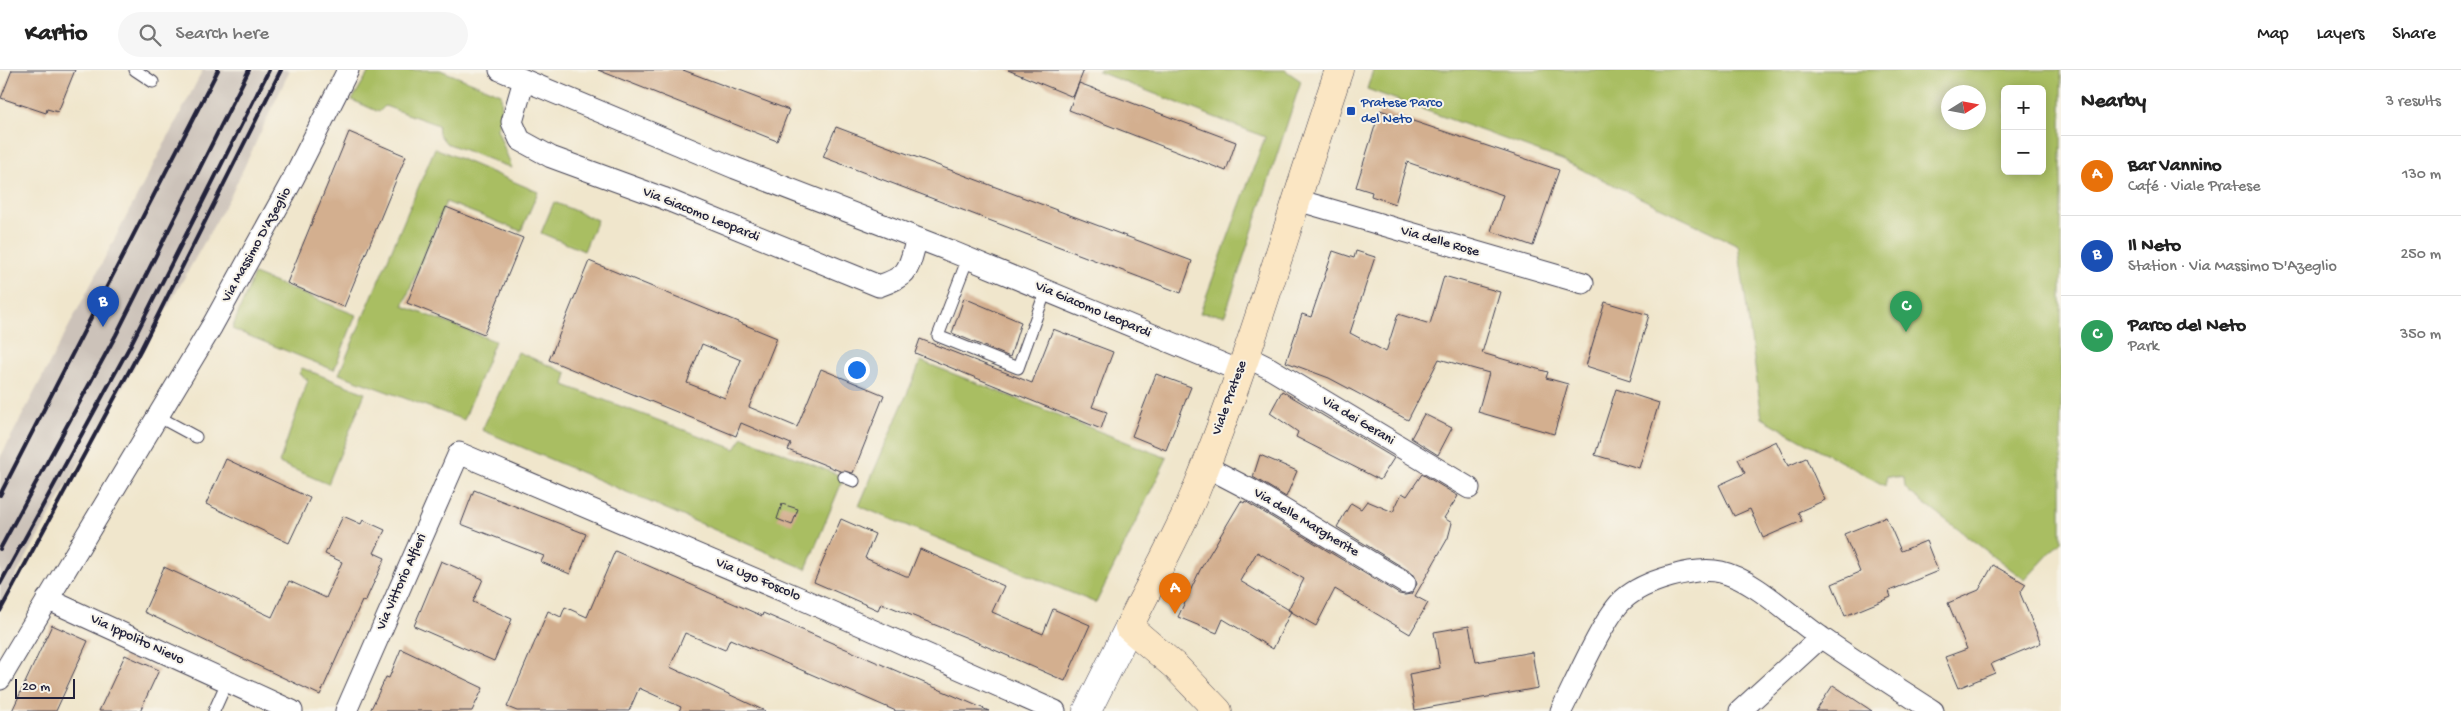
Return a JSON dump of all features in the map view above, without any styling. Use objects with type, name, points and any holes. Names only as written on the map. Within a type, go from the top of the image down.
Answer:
[{"type":"main road","name":"Viale Pratese","points":[[1129,627],[1185,517],[1205,466],[1243,363],[1338,70]]},
{"type":"main road","points":[[1129,627],[1176,666],[1213,707]]},
{"type":"street","name":"Via Massimo D'Azeglio","points":[[0,679],[159,417],[293,179],[348,70]]},
{"type":"street","name":"Via Giacomo Leopardi","points":[[500,70],[735,168],[1046,290],[1243,363]]},
{"type":"street","name":"Via Giacomo Leopardi","points":[[524,80],[512,122],[520,140],[551,156],[663,198],[867,283],[879,286],[895,281],[907,272],[917,238]]},
{"type":"street","name":"Via delle Rose","points":[[1297,200],[1583,283]]},
{"type":"street","name":"Via dei Gerani","points":[[1243,363],[1271,369],[1469,488]]},
{"type":"street","name":"Via Vittorio Alfieri","points":[[346,711],[459,454]]},
{"type":"street","name":"Via Ugo Foscolo","points":[[459,454],[802,599],[1055,711]]},
{"type":"street","name":"Via delle Margherite","points":[[1205,466],[1251,490],[1405,583]]},
{"type":"street","points":[[1561,711],[1611,615],[1624,599],[1647,586],[1689,572],[1721,572],[1746,582],[1821,637],[1933,711]]},
{"type":"street","name":"Via Ippolito Nievo","points":[[47,599],[292,711]]},
{"type":"street","name":"Viale Pratese","points":[[1087,711],[1129,627]]},
{"type":"street","points":[[1740,711],[1821,637]]},
{"type":"lane","points":[[135,70],[153,82]]},
{"type":"lane","points":[[968,258],[938,336],[947,340],[1018,368],[1046,290]]},
{"type":"lane","points":[[159,417],[196,438]]},
{"type":"lane","points":[[214,711],[227,682]]},
{"type":"shaded area","points":[[203,70],[290,70],[231,195],[0,604],[0,458]]},
{"type":"green space","points":[[370,70],[440,70],[501,94],[502,115],[497,129],[512,168],[446,143],[439,134],[438,125],[385,106],[379,112],[352,100]]},
{"type":"green space","points":[[1099,70],[1285,70],[1301,81],[1225,315],[1200,313],[1265,137],[1099,72]]},
{"type":"green space","points":[[1373,70],[2061,70],[2061,541],[2025,580],[1909,492],[1905,487],[1904,478],[1887,476],[1885,486],[1762,418],[1738,245],[1562,160],[1367,89]]},
{"type":"green space","points":[[435,148],[538,192],[521,231],[446,202],[403,306],[495,341],[464,420],[339,374]]},
{"type":"green space","points":[[554,202],[597,220],[584,251],[541,233]]},
{"type":"green space","points":[[254,274],[356,315],[334,370],[232,329]]},
{"type":"green space","points":[[518,352],[567,373],[564,385],[735,449],[743,437],[844,477],[806,569],[482,430]]},
{"type":"green space","points":[[921,361],[1167,458],[1096,603],[859,506]]},
{"type":"green space","points":[[302,368],[365,393],[328,484],[279,463],[308,380],[299,374]]},
{"type":"building","points":[[12,70],[75,70],[58,112],[47,109],[46,113],[1,98]]},
{"type":"building","points":[[598,70],[683,70],[789,110],[777,141]]},
{"type":"building","points":[[1008,70],[1084,70],[1073,97]]},
{"type":"building","points":[[1079,83],[1236,142],[1226,171],[1069,110]]},
{"type":"building","points":[[1380,110],[1559,170],[1533,246],[1491,231],[1503,195],[1407,162],[1395,204],[1371,196],[1372,192],[1356,187]]},
{"type":"building","points":[[836,127],[1192,261],[1181,293],[823,157]]},
{"type":"building","points":[[349,132],[406,156],[344,307],[287,283]]},
{"type":"building","points":[[446,207],[523,238],[484,334],[407,303]]},
{"type":"building","points":[[1333,251],[1354,258],[1356,251],[1375,257],[1350,333],[1386,352],[1398,314],[1430,324],[1444,276],[1500,292],[1482,353],[1548,372],[1546,378],[1568,384],[1554,434],[1478,412],[1489,373],[1439,359],[1408,420],[1329,378],[1286,362],[1302,314],[1311,317]]},
{"type":"building","points":[[589,261],[777,338],[749,407],[797,427],[821,369],[884,395],[853,473],[840,471],[788,450],[791,444],[741,423],[736,436],[549,360]],"holes":[[[702,344],[741,360],[725,398],[687,383]]]},
{"type":"building","points":[[964,298],[1021,322],[1010,357],[952,333]]},
{"type":"building","points":[[1605,302],[1649,315],[1630,380],[1586,366]]},
{"type":"building","points":[[1053,329],[1113,352],[1092,407],[1107,412],[1101,429],[915,353],[920,339],[1032,383]]},
{"type":"building","points":[[1156,374],[1191,387],[1166,450],[1132,436]]},
{"type":"building","points":[[1616,389],[1659,403],[1639,468],[1595,455]]},
{"type":"building","points":[[1282,391],[1394,458],[1380,480],[1296,437],[1298,432],[1270,413]]},
{"type":"building","points":[[1424,414],[1452,428],[1438,455],[1411,438]]},
{"type":"building","points":[[1776,441],[1788,466],[1806,458],[1825,500],[1798,512],[1802,521],[1763,538],[1750,509],[1734,516],[1719,485],[1745,473],[1738,459]]},
{"type":"building","points":[[1260,455],[1297,471],[1286,497],[1253,477]]},
{"type":"building","points":[[226,459],[310,498],[289,543],[206,504]]},
{"type":"building","points":[[1422,474],[1458,496],[1444,518],[1452,523],[1448,538],[1415,596],[1428,603],[1410,634],[1335,589],[1316,626],[1291,612],[1273,649],[1223,619],[1217,633],[1178,617],[1200,570],[1241,501],[1244,503],[1245,501],[1399,594],[1405,595],[1411,594],[1417,584],[1412,573],[1337,527],[1351,503],[1361,509],[1367,501],[1393,512],[1402,493],[1407,496]],"holes":[[[1257,552],[1304,579],[1288,609],[1240,581]]]},
{"type":"building","points":[[474,490],[586,534],[570,574],[541,562],[544,556],[461,524]]},
{"type":"building","points":[[782,504],[798,509],[792,525],[777,519]]},
{"type":"building","points":[[343,516],[361,524],[363,520],[385,530],[374,553],[385,558],[365,602],[362,601],[320,695],[144,612],[164,567],[272,617],[289,581],[326,598],[342,562],[325,554]]},
{"type":"building","points":[[1886,517],[1901,551],[1926,541],[1938,571],[1889,591],[1891,597],[1845,616],[1832,584],[1860,572],[1844,534]]},
{"type":"building","points":[[841,519],[875,534],[865,558],[906,576],[909,576],[920,549],[1004,586],[992,612],[1043,634],[1053,609],[1090,625],[1065,681],[881,603],[878,610],[814,582]]},
{"type":"building","points":[[615,551],[762,616],[763,613],[989,711],[896,711],[730,639],[725,650],[685,633],[670,667],[765,711],[679,711],[681,707],[639,688],[629,711],[517,711],[507,707],[548,611],[561,617],[565,607],[587,617]]},
{"type":"building","points":[[441,561],[483,579],[473,602],[512,619],[494,661],[414,626]]},
{"type":"building","points":[[1993,565],[2026,584],[2020,593],[2041,643],[1991,664],[1995,673],[1958,688],[1945,657],[1967,649],[1948,603],[1979,590]]},
{"type":"building","points":[[52,625],[88,641],[56,711],[12,711]]},
{"type":"building","points":[[1469,626],[1476,662],[1532,652],[1538,688],[1415,710],[1409,674],[1440,668],[1434,632]]},
{"type":"building","points":[[401,649],[483,688],[472,711],[370,711],[386,677],[389,678]]},
{"type":"building","points":[[125,655],[159,670],[140,711],[99,711]]},
{"type":"building","points":[[1833,685],[1872,711],[1816,711]]},
{"type":"railway","points":[[0,495],[218,70]]},
{"type":"railway","points":[[0,549],[116,335],[249,70]]},
{"type":"railway","points":[[0,584],[131,344],[269,70]]},
{"type":"railway","points":[[0,611],[141,349],[281,70]]},
{"type":"place","name":"Pratese Parco del Neto","points":[[1351,111]]},
{"type":"place","name":"Il Neto","points":[[103,327]]},
{"type":"place","name":"Parco del Neto","points":[[1906,332]]},
{"type":"place","name":"Bar Vannino","points":[[1175,614]]}]
